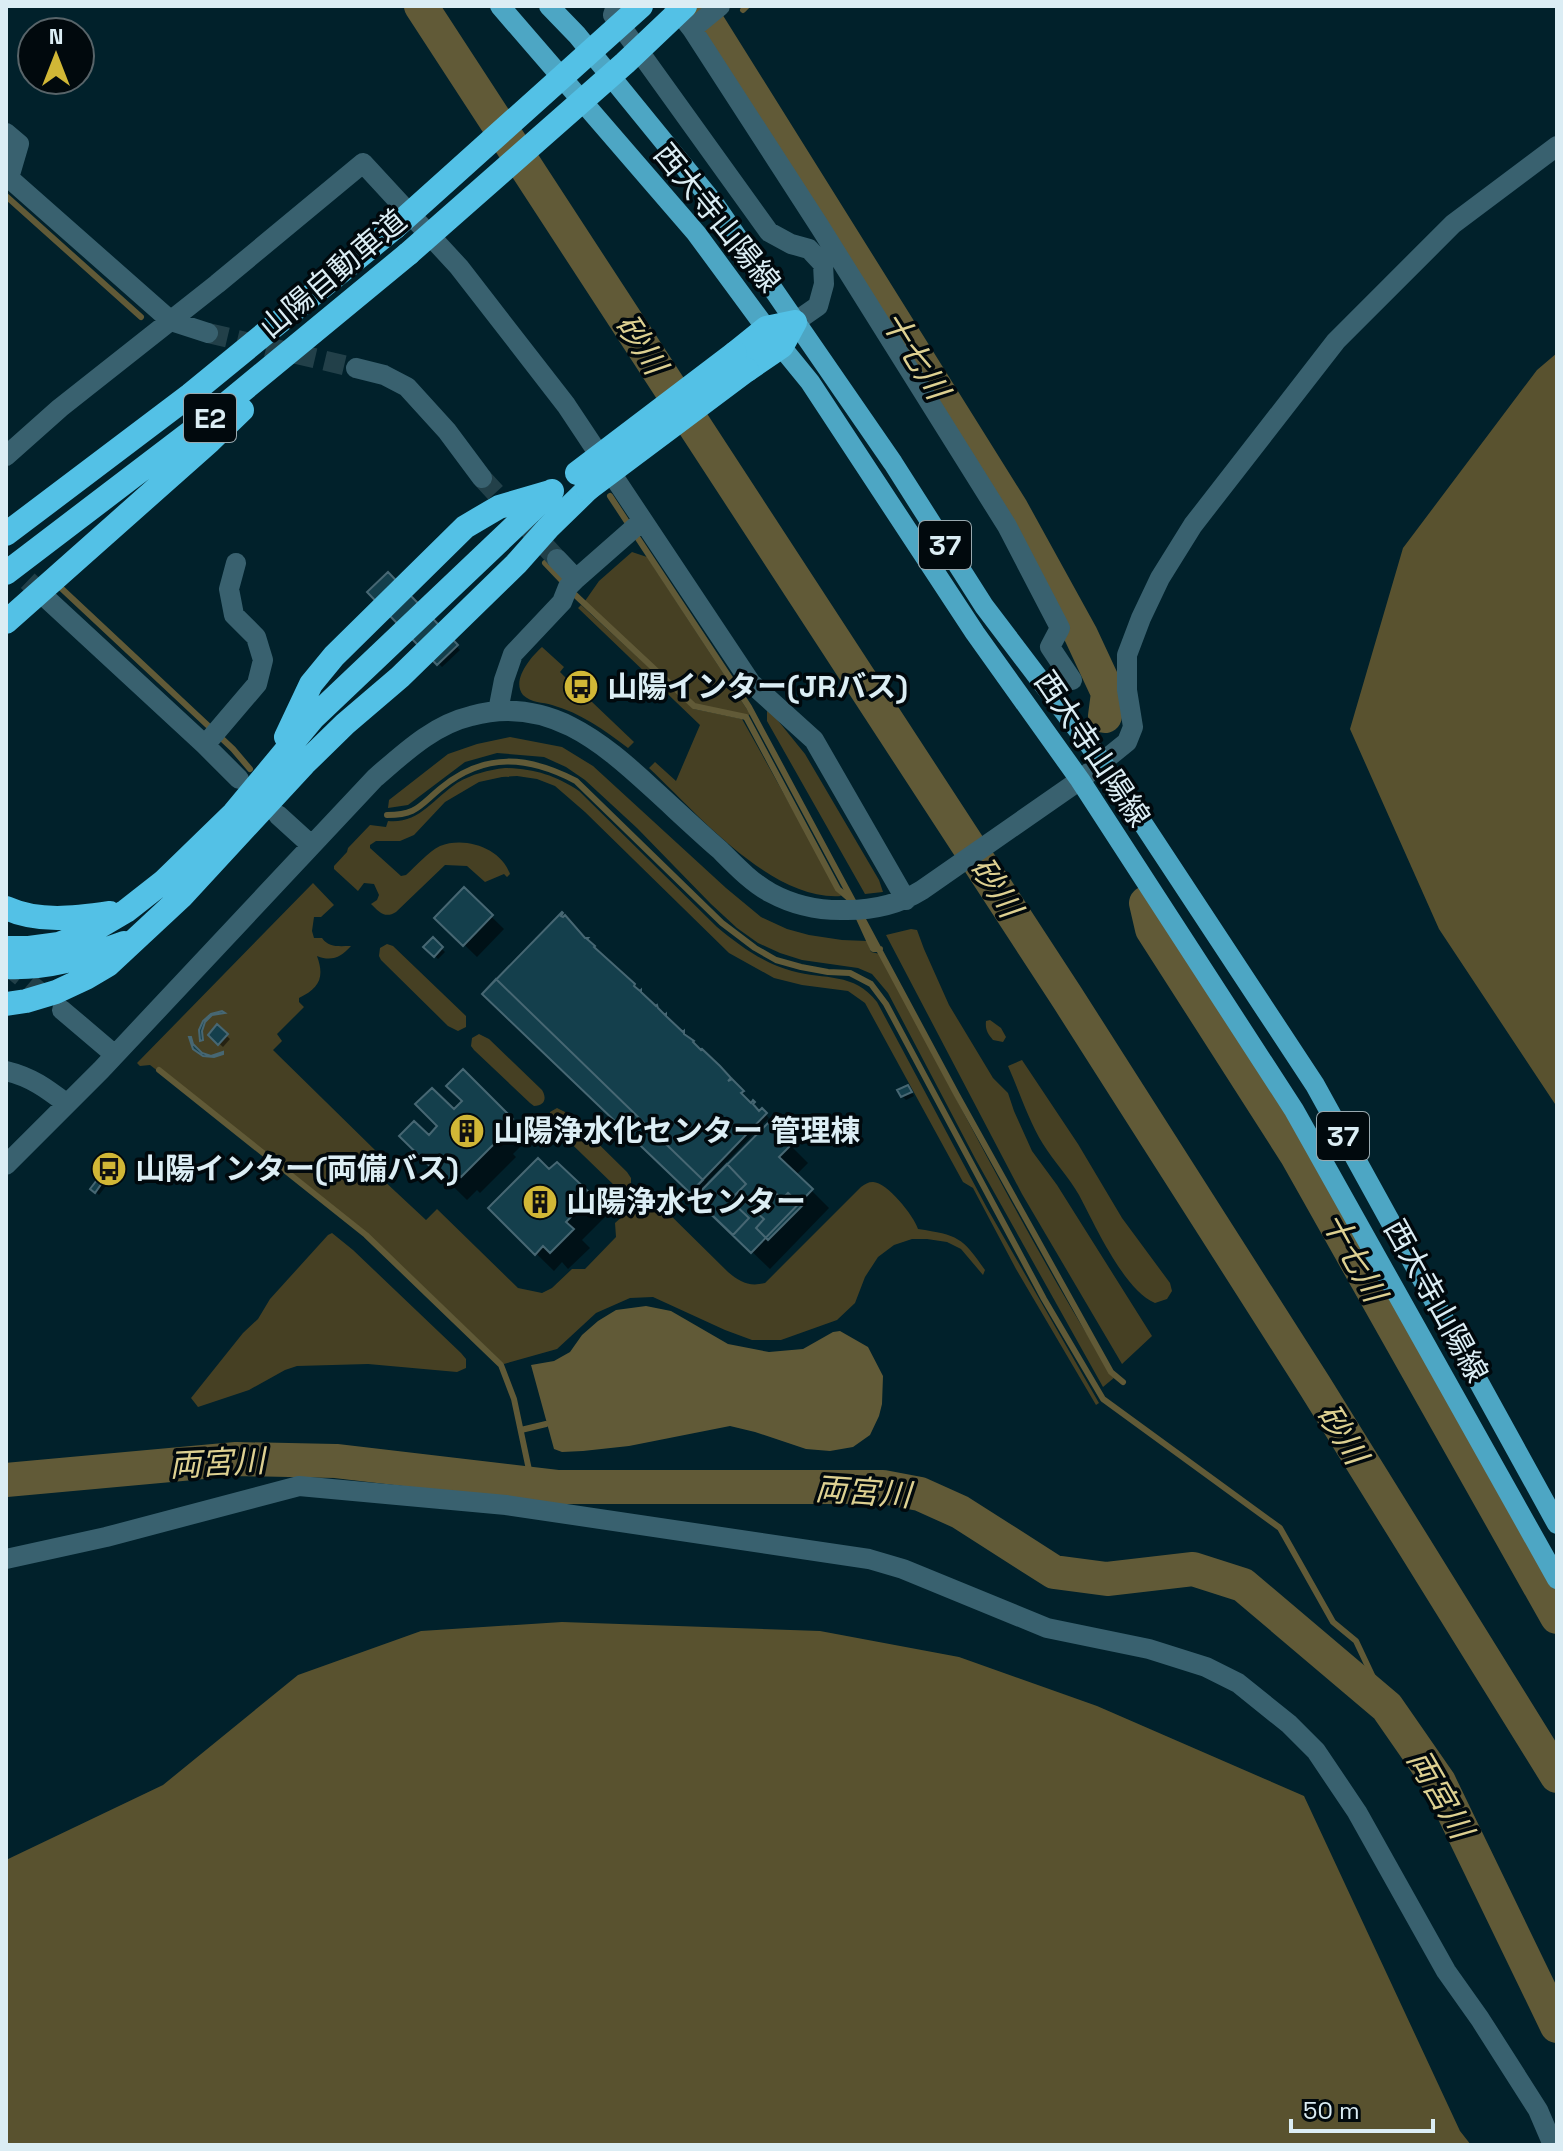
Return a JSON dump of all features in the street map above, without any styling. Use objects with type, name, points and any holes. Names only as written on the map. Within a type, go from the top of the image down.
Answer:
[{"type":"highway","name":"山陽自動車道","points":[[6,534],[190,395],[394,228],[641,6]]},
{"type":"highway","name":"山陽自動車道","points":[[6,573],[208,419],[408,254],[625,63],[689,17]]},
{"type":"highway","points":[[6,622],[210,441],[379,278]]},
{"type":"highway","points":[[6,1004],[56,992],[108,965],[181,897],[304,764],[330,725],[583,481],[795,322]]},
{"type":"highway","points":[[272,764],[294,720],[454,562],[494,526],[552,491],[583,481]]},
{"type":"highway","points":[[6,948],[59,944],[92,931],[126,911],[163,882],[234,813],[313,718],[552,491]]},
{"type":"highway","points":[[6,908],[20,914],[46,918],[77,918],[126,911]]},
{"type":"highway","points":[[6,967],[51,965],[134,940]]},
{"type":"main road","name":"西大寺山陽線","points":[[500,6],[696,233],[810,382],[975,633],[1080,780],[1294,1110],[1557,1579]]},
{"type":"main road","name":"西大寺山陽線","points":[[549,6],[577,35],[713,202],[893,463],[984,606],[1103,763],[1315,1085],[1557,1524]]},
{"type":"street","points":[[616,6],[613,15],[769,232],[791,244],[809,249],[823,264],[824,284],[818,306],[795,322]]},
{"type":"street","points":[[674,6],[689,17],[1007,526],[1060,628],[1050,647],[1072,680]]},
{"type":"street","points":[[689,17],[720,6]]},
{"type":"street","points":[[6,133],[19,144],[9,178],[171,321],[208,333]]},
{"type":"street","points":[[6,1165],[115,1055],[375,778],[423,739],[456,720],[472,715],[498,711],[527,713],[575,727],[628,766],[745,874],[768,892],[797,905],[829,911],[882,907],[914,895],[1080,780],[1127,742],[1133,727],[1127,690],[1127,655],[1160,578],[1193,525],[1336,341],[1453,224],[1557,146]]},
{"type":"street","points":[[6,456],[60,408],[363,163],[459,267],[566,405],[751,683],[814,740],[914,895]]},
{"type":"street","points":[[356,368],[384,375],[407,387],[447,431],[482,478]]},
{"type":"street","points":[[498,711],[513,654],[562,602],[568,587],[642,521]]},
{"type":"street","points":[[557,559],[576,579]]},
{"type":"street","points":[[205,745],[257,684],[263,660],[256,637],[234,615],[229,589],[236,563]]},
{"type":"street","points":[[46,598],[239,779]]},
{"type":"street","points":[[278,815],[311,845]]},
{"type":"street","points":[[62,1010],[115,1055]]},
{"type":"street","points":[[6,1071],[25,1075],[67,1104]]},
{"type":"street","points":[[6,1559],[106,1537],[299,1486],[506,1505],[869,1559],[903,1569],[1047,1628],[1149,1649],[1206,1667],[1238,1683],[1289,1724],[1316,1751],[1362,1820],[1446,1971],[1538,2110],[1553,2145]]},
{"type":"shaded area","points":[[1557,353],[1557,1107],[1439,929],[1350,729],[1403,548],[1537,370]]},
{"type":"shaded area","points":[[632,552],[647,557],[750,714],[747,717],[692,704],[586,604],[599,581]]},
{"type":"shaded area","points":[[581,605],[694,709],[742,719],[841,896],[815,894],[762,870],[712,830],[649,768],[655,762],[676,781],[700,725],[578,608]]},
{"type":"shaded area","points":[[542,647],[564,667],[560,672],[567,679],[572,675],[576,679],[573,684],[584,695],[590,691],[595,695],[591,701],[634,742],[628,748],[582,717],[523,695],[519,683],[521,676]]},
{"type":"shaded area","points":[[767,711],[805,754],[879,880],[883,892],[865,894],[767,721]]},
{"type":"shaded area","points":[[510,737],[562,747],[593,766],[761,917],[809,935],[867,941],[871,952],[880,954],[1012,1203],[1074,1313],[1115,1377],[1103,1387],[976,1160],[888,993],[872,974],[858,968],[802,960],[758,943],[711,904],[585,780],[544,757],[497,753],[465,762],[408,805],[388,808],[389,800],[448,754]]},
{"type":"shaded area","points":[[505,768],[544,774],[579,791],[717,927],[752,953],[781,968],[849,981],[868,992],[877,1002],[987,1208],[1099,1403],[1096,1405],[1016,1269],[973,1188],[963,1182],[865,1003],[848,991],[774,978],[729,953],[555,786],[517,776],[479,782],[445,802],[414,835],[400,841],[376,841],[370,845],[401,876],[440,846],[460,842],[481,846],[499,857],[510,874],[507,877],[504,874],[485,882],[467,866],[445,865],[396,912],[385,915],[371,904],[379,895],[374,884],[364,883],[358,891],[334,869],[348,848],[370,825],[386,827],[388,821],[408,819],[463,780]]},
{"type":"shaded area","points":[[313,883],[334,905],[321,917],[314,917],[314,938],[322,938],[335,946],[351,946],[336,957],[327,959],[317,956],[320,970],[318,982],[299,998],[304,1007],[277,1034],[282,1041],[273,1050],[377,1152],[367,1165],[426,1220],[437,1209],[518,1288],[542,1293],[572,1269],[585,1269],[616,1237],[615,1223],[642,1199],[648,1198],[657,1202],[732,1276],[749,1284],[765,1283],[861,1187],[873,1182],[879,1183],[899,1201],[918,1229],[942,1233],[964,1244],[985,1270],[983,1275],[961,1249],[947,1242],[912,1239],[894,1245],[878,1257],[865,1277],[855,1303],[837,1320],[781,1340],[752,1340],[653,1297],[630,1298],[596,1313],[557,1349],[504,1364],[367,1233],[150,1065],[140,1066],[137,1063]]},
{"type":"shaded area","points":[[917,930],[949,1005],[993,1078],[1008,1093],[1032,1151],[1057,1185],[1152,1336],[1122,1364],[1022,1194],[886,935]]},
{"type":"shaded area","points":[[387,944],[393,946],[466,1016],[466,1027],[458,1031],[448,1026],[381,960],[380,948]]},
{"type":"shaded area","points":[[990,1020],[1001,1028],[1006,1037],[1003,1042],[993,1040],[988,1034],[986,1021]]},
{"type":"shaded area","points":[[479,1034],[489,1039],[542,1090],[543,1103],[534,1106],[530,1103],[474,1050],[472,1038]]},
{"type":"shaded area","points":[[1022,1060],[1122,1218],[1170,1283],[1172,1291],[1167,1299],[1155,1303],[1132,1285],[1111,1255],[1075,1188],[1043,1144],[1008,1066]]},
{"type":"shaded area","points":[[557,1108],[567,1113],[627,1172],[631,1183],[625,1189],[616,1187],[551,1124],[550,1112]]},
{"type":"shaded area","points":[[332,1233],[461,1353],[466,1359],[466,1368],[457,1372],[368,1364],[297,1366],[249,1390],[198,1407],[191,1398],[258,1319],[270,1299]]},
{"type":"shaded area","points":[[646,1306],[671,1311],[728,1344],[769,1352],[803,1349],[840,1331],[868,1347],[883,1376],[882,1404],[870,1435],[853,1447],[830,1451],[806,1449],[730,1426],[629,1446],[562,1452],[554,1449],[531,1365],[554,1361],[570,1352],[582,1335],[616,1310]]},
{"type":"shaded area","points":[[562,1622],[820,1631],[959,1657],[1097,1706],[1304,1796],[1460,2131],[1471,2145],[6,2145],[6,1860],[163,1785],[298,1675],[421,1631]]},
{"type":"building","points":[[388,572],[458,645],[437,665],[367,592]]},
{"type":"building","name":"山陽インター(JRバス)","points":[[577,679],[588,690],[585,694],[574,683]]},
{"type":"building","points":[[464,887],[493,915],[463,946],[434,918]]},
{"type":"building","points":[[562,912],[561,916],[565,915],[634,986],[720,1066],[731,1078],[728,1081],[732,1079],[751,1103],[753,1100],[755,1102],[753,1104],[759,1111],[762,1108],[767,1113],[690,1193],[482,994]]},
{"type":"building","points":[[433,937],[443,947],[434,957],[423,947]]},
{"type":"building","points":[[496,979],[703,1180],[690,1193],[482,994]]},
{"type":"building","points":[[225,1013],[212,1015],[205,1022],[203,1040],[200,1041],[199,1030],[203,1021],[211,1014]]},
{"type":"building","points":[[217,1024],[228,1034],[218,1045],[208,1035]]},
{"type":"building","points":[[189,1037],[202,1053],[211,1056],[223,1054],[214,1057],[203,1056],[193,1049]]},
{"type":"building","name":"山陽浄水化センター 管理棟","points":[[463,1069],[513,1119],[497,1135],[500,1138],[461,1177],[458,1174],[448,1184],[399,1136],[414,1121],[429,1135],[437,1126],[415,1104],[432,1088],[454,1109],[462,1101],[446,1086]]},
{"type":"building","points":[[908,1085],[912,1092],[901,1097],[897,1090]]},
{"type":"building","points":[[835,1116],[845,1125],[841,1129],[832,1120]]},
{"type":"building","points":[[769,1122],[792,1144],[779,1157],[813,1189],[751,1253],[694,1198]]},
{"type":"building","name":"山陽インター(両備バス)","points":[[110,1154],[123,1164],[108,1183],[95,1173]]},
{"type":"building","name":"山陽浄水センター","points":[[538,1158],[549,1169],[557,1162],[592,1195],[566,1222],[574,1229],[550,1253],[543,1246],[535,1255],[488,1208]]},
{"type":"building","points":[[727,1164],[746,1184],[730,1200],[749,1218],[733,1235],[694,1198]]},
{"type":"building","points":[[100,1176],[104,1180],[95,1193],[90,1189]]},
{"type":"building","points":[[772,1190],[782,1199],[788,1193],[802,1206],[768,1240],[756,1228],[764,1219],[756,1212]]},
{"type":"waterway","name":"砂川","points":[[421,6],[1067,997],[1315,1386],[1557,1776]]},
{"type":"waterway","name":"十七川","points":[[697,6],[1011,508],[1081,635],[1108,693],[1105,716]]},
{"type":"waterway","points":[[743,10],[747,6]]},
{"type":"waterway","points":[[6,196],[141,317]]},
{"type":"waterway","points":[[610,496],[749,707],[957,1095],[1111,1372],[1123,1382]]},
{"type":"waterway","points":[[545,563],[565,584]]},
{"type":"waterway","points":[[61,588],[233,749],[250,769]]},
{"type":"waterway","points":[[572,592],[694,706],[746,717],[838,889],[851,900]]},
{"type":"waterway","points":[[387,815],[417,808],[457,776],[474,768],[507,762],[541,766],[576,781],[722,923],[755,948],[776,960],[828,972],[850,973],[871,984],[886,1004],[1044,1299],[1103,1399],[1280,1528],[1333,1622],[1356,1641],[1387,1707]]},
{"type":"waterway","name":"十七川","points":[[1146,903],[1152,929],[1296,1154],[1557,1617]]},
{"type":"waterway","points":[[857,914],[873,949],[880,949]]},
{"type":"waterway","points":[[159,1070],[366,1235],[501,1365],[514,1399],[532,1484]]},
{"type":"waterway","points":[[521,1430],[546,1424]]},
{"type":"waterway","name":"両宮川","points":[[6,1480],[236,1459],[336,1461],[557,1487],[883,1487],[920,1494],[960,1512],[1054,1572],[1107,1579],[1193,1569],[1243,1585],[1387,1707],[1439,1782],[1557,2026]]},
{"type":"tunnel","points":[[208,333],[356,368]]},
{"type":"tunnel","points":[[482,478],[557,559]]},
{"type":"tunnel","points":[[6,560],[46,598]]},
{"type":"tunnel","points":[[6,964],[52,1002]]},
{"type":"place","name":"山陽インター(JRバス)","points":[[581,687]]},
{"type":"place","name":"山陽浄水化センター 管理棟","points":[[467,1131]]},
{"type":"place","name":"山陽インター(両備バス)","points":[[109,1169]]},
{"type":"place","name":"山陽浄水センター","points":[[540,1202]]}]
